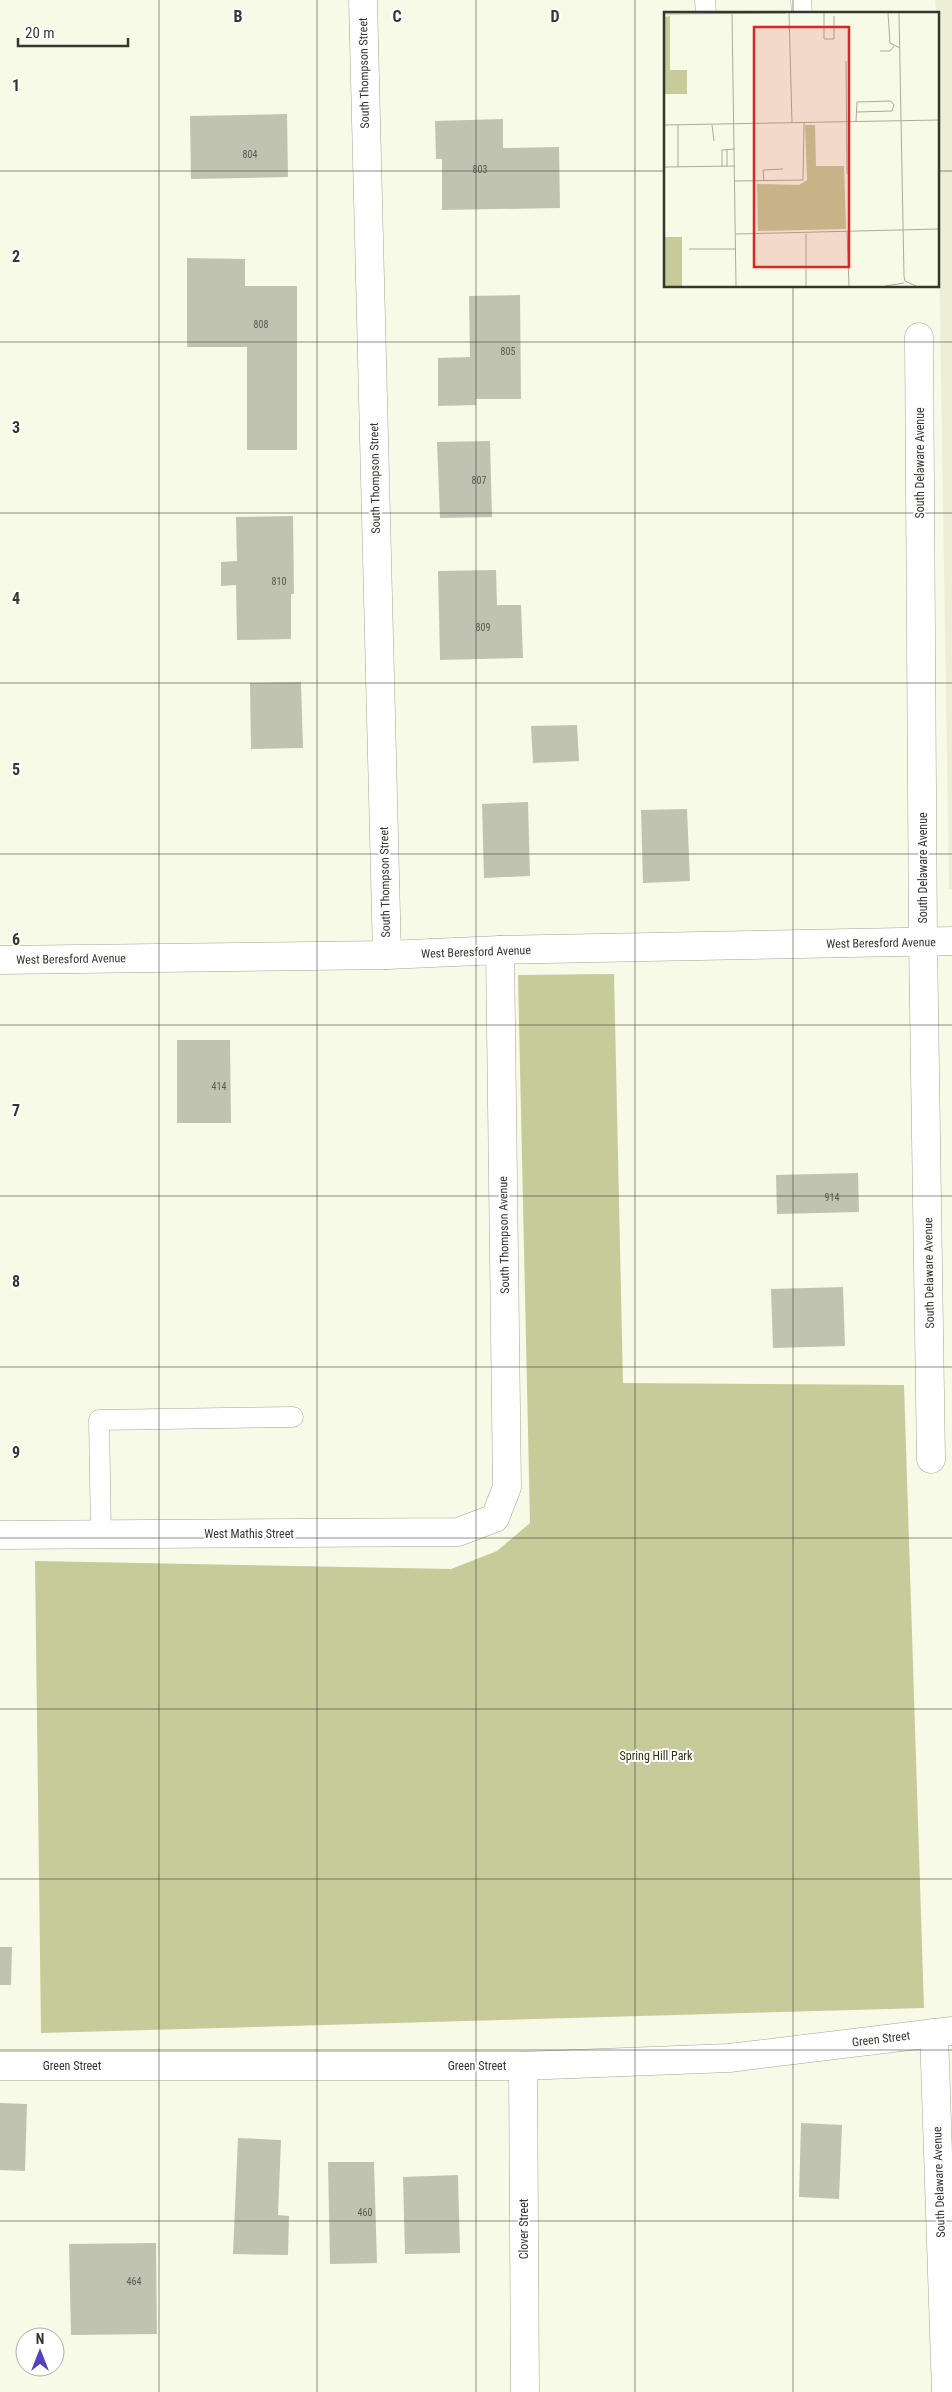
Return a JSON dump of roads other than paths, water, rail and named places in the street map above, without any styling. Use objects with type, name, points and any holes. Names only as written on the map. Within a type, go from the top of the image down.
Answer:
[{"type":"street","name":"South Thompson Street","points":[[362,0],[387,955]]},
{"type":"street","name":"South Delaware Avenue","points":[[919,337],[923,942],[931,1459]]},
{"type":"street","name":"West Beresford Avenue","points":[[0,960],[387,955],[500,950],[952,941]]},
{"type":"street","name":"South Thompson Avenue","points":[[495,1518],[507,1487],[500,950]]},
{"type":"street","name":"West Mathis Street","points":[[0,1535],[458,1532],[495,1518]]},
{"type":"street","name":"South Delaware Avenue","points":[[943,2032],[946,2392]]},
{"type":"street","name":"Green Street","points":[[0,2066],[524,2066],[729,2058],[943,2032]]},
{"type":"street","name":"Clover Street","points":[[524,2066],[525,2392]]},
{"type":"lane","points":[[101,1534],[99,1420],[292,1417]]},
{"type":"park label","name":"Spring Hill Park","points":[[656,1756]]}]
